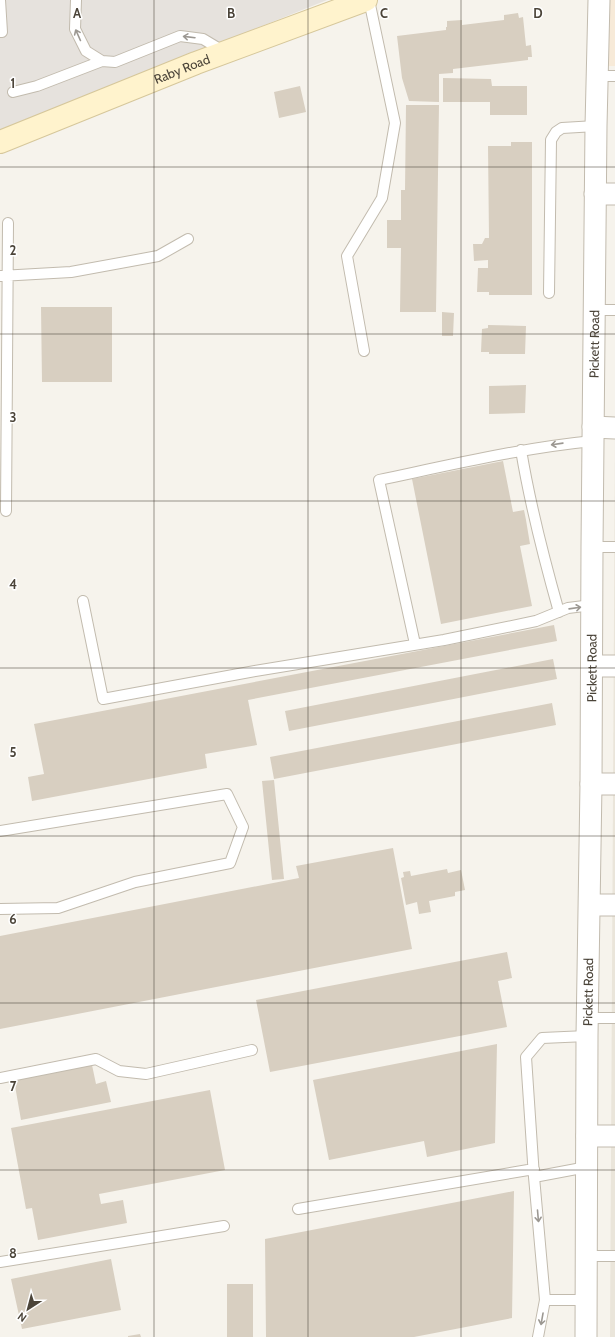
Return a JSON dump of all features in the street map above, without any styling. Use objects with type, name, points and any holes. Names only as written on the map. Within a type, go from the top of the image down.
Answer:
[{"type":"street","name":"Raby Road","points":[[0,142],[225,52],[368,0]]},
{"type":"street","name":"Pickett Road","points":[[586,1337],[587,1027],[590,905],[594,310],[605,194],[596,126],[606,76],[599,0]]},
{"type":"street","points":[[593,434],[615,428]]},
{"type":"street","points":[[592,666],[615,666]]},
{"type":"street","points":[[591,784],[615,784]]},
{"type":"street","points":[[590,905],[615,905]]},
{"type":"street","points":[[587,1136],[615,1136]]},
{"type":"lane","points":[[0,0],[2,32],[0,32]]},
{"type":"lane","points":[[76,0],[75,29],[86,51],[102,62]]},
{"type":"lane","points":[[364,351],[347,256],[382,198],[395,123],[368,0]]},
{"type":"lane","points":[[13,92],[38,86],[102,62],[115,62],[180,36],[203,39],[225,52]]},
{"type":"lane","points":[[549,293],[551,140],[556,132],[562,128],[596,126]]},
{"type":"lane","points":[[6,511],[4,276],[8,223]]},
{"type":"lane","points":[[4,276],[71,272],[158,256],[188,239]]},
{"type":"lane","points":[[594,310],[615,310]]},
{"type":"lane","points":[[415,644],[379,480],[556,444],[593,434]]},
{"type":"lane","points":[[521,450],[548,572],[559,612]]},
{"type":"lane","points":[[592,547],[615,547]]},
{"type":"lane","points":[[83,601],[103,699],[519,625],[536,621],[568,608],[592,605]]},
{"type":"lane","points":[[0,831],[227,794],[244,827],[230,863],[135,882],[58,908],[0,909]]},
{"type":"lane","points":[[538,1337],[545,1300],[526,1057],[542,1038],[587,1027],[615,1018]]},
{"type":"lane","points":[[0,1078],[96,1059],[119,1071],[146,1074],[252,1050]]},
{"type":"lane","points":[[298,1209],[534,1173],[587,1167]]},
{"type":"lane","points":[[0,1262],[224,1226]]},
{"type":"lane","points":[[587,1256],[615,1256]]},
{"type":"lane","points":[[545,1300],[586,1300]]},
{"type":"shaded area","points":[[0,0],[327,0],[0,131]]},
{"type":"shaded area","points":[[609,0],[615,0],[615,66],[606,66]]},
{"type":"shaded area","points":[[615,434],[615,1337],[610,1337]]},
{"type":"building","points":[[518,13],[519,18],[523,17],[526,46],[531,45],[532,57],[528,57],[528,60],[453,69],[453,73],[439,74],[439,102],[409,101],[402,78],[397,36],[446,30],[447,21],[462,20],[462,25],[504,20],[504,15]]},
{"type":"building","points":[[443,78],[491,79],[492,86],[527,86],[527,115],[490,115],[490,102],[443,102]]},
{"type":"building","points":[[300,86],[306,112],[279,118],[274,92]]},
{"type":"building","points":[[406,105],[439,105],[436,312],[400,312],[401,248],[387,248],[387,220],[401,220],[401,190],[405,190]]},
{"type":"building","points":[[511,142],[532,142],[532,295],[489,295],[489,292],[477,292],[478,268],[488,268],[488,260],[474,261],[473,244],[482,244],[485,238],[489,238],[488,146],[511,146]]},
{"type":"building","points":[[41,307],[112,307],[112,382],[42,382]]},
{"type":"building","points":[[442,312],[454,313],[453,336],[442,336]]},
{"type":"building","points":[[488,325],[526,326],[525,354],[489,354],[489,352],[481,352],[482,329],[488,328]]},
{"type":"building","points":[[526,385],[525,413],[489,414],[489,386]]},
{"type":"building","points":[[503,461],[513,512],[524,510],[526,520],[530,544],[520,546],[532,606],[441,624],[412,479]]},
{"type":"building","points":[[554,625],[557,641],[248,700],[257,745],[205,754],[207,768],[32,801],[28,777],[44,774],[34,724]]},
{"type":"building","points":[[553,659],[557,679],[289,731],[285,711]]},
{"type":"building","points":[[552,703],[556,725],[274,779],[270,757]]},
{"type":"building","points":[[274,780],[284,879],[272,880],[262,781]]},
{"type":"building","points":[[393,848],[412,949],[0,1029],[0,936],[299,878],[296,866]]},
{"type":"building","points":[[447,869],[448,873],[461,870],[465,890],[455,892],[455,896],[429,901],[431,912],[419,914],[417,902],[406,905],[401,878],[404,877],[403,872],[410,871],[411,876]]},
{"type":"building","points":[[507,952],[512,978],[498,981],[507,1027],[270,1072],[256,1000]]},
{"type":"building","points":[[497,1044],[495,1143],[427,1157],[424,1141],[329,1160],[313,1080]]},
{"type":"building","points":[[92,1065],[96,1084],[106,1081],[111,1102],[21,1120],[14,1080]]},
{"type":"building","points":[[210,1090],[225,1170],[99,1194],[101,1204],[123,1200],[127,1223],[38,1240],[32,1208],[26,1209],[11,1128]]},
{"type":"building","points":[[514,1191],[512,1318],[414,1337],[266,1337],[265,1239]]},
{"type":"building","points":[[111,1259],[121,1310],[22,1329],[11,1279]]},
{"type":"building","points":[[227,1284],[253,1284],[253,1337],[227,1337]]},
{"type":"building","points":[[140,1334],[141,1337],[128,1337],[128,1336]]}]
